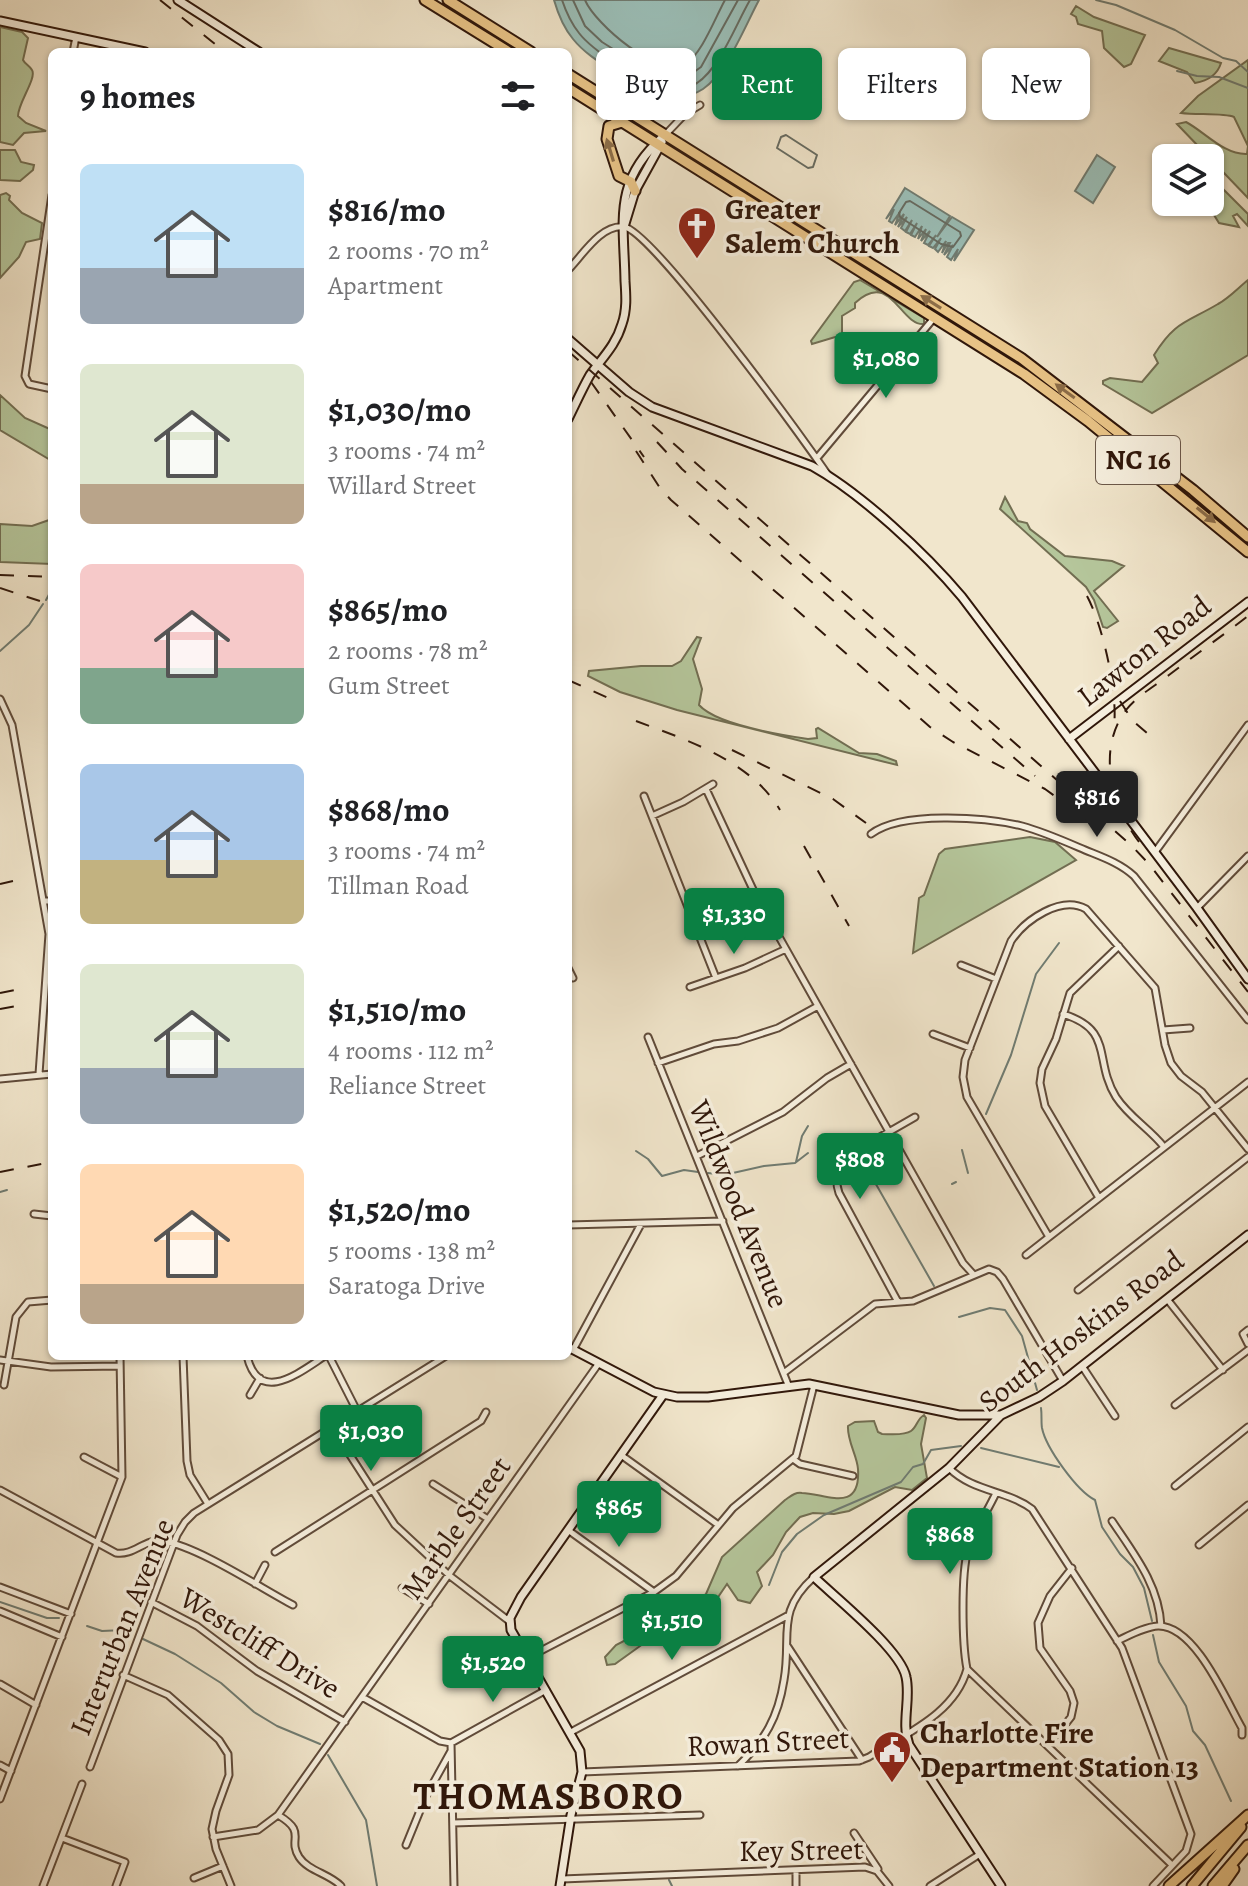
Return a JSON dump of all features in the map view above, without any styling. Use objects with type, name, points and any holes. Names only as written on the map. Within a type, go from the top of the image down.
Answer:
[{"type":"highway","points":[[425,0],[503,48]]},
{"type":"highway","points":[[448,0],[525,48]]},
{"type":"highway","name":"NC 16","points":[[572,77],[660,142],[1014,367],[1088,421],[1248,552]]},
{"type":"highway","name":"NC 16","points":[[572,91],[1021,358],[1193,490],[1248,537]]},
{"type":"highway","points":[[622,122],[610,125],[607,139],[618,174],[632,186]]},
{"type":"highway","points":[[1014,367],[1021,358]]},
{"type":"highway","points":[[1169,1886],[1248,1817]]},
{"type":"highway","points":[[1192,1886],[1248,1817]]},
{"type":"highway","points":[[1213,1886],[1248,1847]]},
{"type":"highway","points":[[1222,1886],[1248,1847]]},
{"type":"street","points":[[178,0],[253,48]]},
{"type":"street","points":[[0,21],[126,48]]},
{"type":"street","points":[[74,48],[76,37]]},
{"type":"street","points":[[572,412],[598,365],[617,339],[625,314],[623,205],[643,158],[678,120],[700,105]]},
{"type":"street","points":[[48,222],[25,380],[31,385],[48,388]]},
{"type":"street","points":[[572,266],[606,231],[624,227],[641,237],[676,274],[828,475]]},
{"type":"street","points":[[817,458],[934,317]]},
{"type":"street","points":[[572,342],[629,392],[660,411],[812,466],[828,475],[861,500],[942,574],[1248,979]]},
{"type":"street","name":"Lawton Road","points":[[1069,739],[1248,602]]},
{"type":"street","points":[[0,699],[12,725],[48,930]]},
{"type":"street","points":[[1155,852],[1248,725]]},
{"type":"street","points":[[652,816],[713,784]]},
{"type":"street","points":[[706,789],[746,878],[963,1263],[973,1274]]},
{"type":"street","points":[[644,796],[716,978]]},
{"type":"street","points":[[872,833],[896,822],[921,819],[1003,822],[1040,831],[1117,864],[1134,876],[1248,1020]]},
{"type":"street","points":[[1197,908],[1248,856]]},
{"type":"street","points":[[1049,1237],[1035,1218],[966,1093],[963,1073],[1011,941],[1018,931],[1064,904],[1075,904],[1086,909],[1155,988],[1171,1063],[1215,1107],[1248,1149]]},
{"type":"street","points":[[1099,1198],[1045,1106],[1040,1090],[1042,1069],[1056,1039],[1072,990],[1119,946]]},
{"type":"street","points":[[690,987],[786,949]]},
{"type":"street","points":[[961,965],[996,979]]},
{"type":"street","points":[[39,1074],[48,968]]},
{"type":"street","points":[[658,1063],[714,1044],[738,1041],[778,1028],[818,1006]]},
{"type":"street","points":[[1063,1014],[1081,1020],[1094,1031],[1116,1097],[1164,1147]]},
{"type":"street","points":[[1163,1030],[1190,1028]]},
{"type":"street","points":[[933,1034],[970,1048]]},
{"type":"street","name":"Wildwood Avenue","points":[[648,1037],[789,1387]]},
{"type":"street","points":[[697,1156],[783,1112],[827,1078],[851,1064]]},
{"type":"street","points":[[0,1079],[48,1074]]},
{"type":"street","points":[[1026,1255],[1248,1082]]},
{"type":"street","points":[[898,1302],[839,1193],[836,1181],[838,1169],[847,1156],[915,1117]]},
{"type":"street","points":[[1078,1290],[1248,1157]]},
{"type":"street","points":[[34,1214],[48,1216]]},
{"type":"street","points":[[572,1225],[723,1221]]},
{"type":"street","points":[[572,1346],[641,1223]]},
{"type":"street","name":"South Hoskins Road","points":[[787,1616],[795,1598],[814,1577],[949,1468],[1001,1415],[1039,1397],[1063,1381],[1248,1235]]},
{"type":"street","points":[[784,1372],[872,1305],[913,1301],[987,1269],[999,1273],[1063,1381]]},
{"type":"street","points":[[1167,1299],[1223,1370]]},
{"type":"street","points":[[4,1385],[19,1310],[31,1301],[48,1300]]},
{"type":"street","points":[[1175,1405],[1223,1370],[1248,1347],[1243,1338],[1248,1330]]},
{"type":"street","points":[[572,1349],[663,1395],[708,1397],[814,1385],[959,1415],[1001,1415]]},
{"type":"street","points":[[0,1360],[51,1367],[120,1366]]},
{"type":"street","points":[[0,1799],[122,1477],[120,1360]]},
{"type":"street","points":[[183,1360],[187,1461],[190,1475],[208,1504]]},
{"type":"street","points":[[249,1360],[260,1378],[271,1383],[283,1381],[320,1360]]},
{"type":"street","points":[[329,1360],[357,1411]]},
{"type":"street","name":"Interurban Avenue","points":[[90,1767],[151,1602],[185,1522],[208,1504],[440,1360]]},
{"type":"street","name":"Marble Street","points":[[213,1837],[258,1830],[278,1815],[599,1363]]},
{"type":"street","points":[[1082,1366],[1115,1416]]},
{"type":"street","points":[[250,1395],[260,1378]]},
{"type":"street","points":[[527,1658],[654,1592],[683,1569],[717,1524],[746,1496],[793,1459],[801,1441],[814,1385]]},
{"type":"street","points":[[561,1882],[582,1772],[580,1751],[511,1630],[509,1621],[521,1597],[663,1395]]},
{"type":"street","points":[[275,1552],[481,1421],[486,1412]]},
{"type":"street","points":[[332,1427],[395,1525],[450,1576],[509,1621]]},
{"type":"street","points":[[1175,1486],[1248,1427]]},
{"type":"street","points":[[621,1455],[717,1524]]},
{"type":"street","points":[[84,1457],[122,1477]]},
{"type":"street","points":[[793,1459],[800,1464],[853,1476]]},
{"type":"street","points":[[949,1468],[965,1482],[1019,1501],[1032,1509],[1072,1568],[1128,1662],[1190,1829],[1189,1844],[1153,1886]]},
{"type":"street","points":[[433,1484],[488,1519]]},
{"type":"street","points":[[0,1490],[121,1554],[152,1541],[174,1544],[201,1555],[293,1605]]},
{"type":"street","points":[[996,1493],[966,1560],[967,1669],[1173,1866]]},
{"type":"street","points":[[1199,1545],[1248,1505]]},
{"type":"street","points":[[1112,1521],[1151,1582],[1161,1626]]},
{"type":"street","points":[[568,1530],[654,1592]]},
{"type":"street","points":[[255,1584],[265,1565]]},
{"type":"street","points":[[1049,1745],[1071,1717],[1074,1703],[1070,1691],[1040,1648],[1038,1623],[1050,1596],[1072,1568]]},
{"type":"street","points":[[814,1577],[901,1663],[907,1685],[906,1734],[912,1751],[1001,1886]]},
{"type":"street","points":[[0,1587],[71,1614]]},
{"type":"street","points":[[402,1588],[429,1604]]},
{"type":"street","name":"Westcliff Drive","points":[[151,1602],[197,1626],[257,1671],[345,1722]]},
{"type":"street","points":[[0,1611],[62,1637]]},
{"type":"street","points":[[571,1732],[787,1616],[784,1684],[772,1722],[764,1739],[737,1766]]},
{"type":"street","points":[[1117,1641],[1161,1626],[1182,1634],[1194,1647],[1242,1728],[1242,1735]]},
{"type":"street","points":[[788,1647],[862,1760]]},
{"type":"street","name":"Rowan Street","points":[[582,1772],[862,1760],[906,1734],[953,1700],[967,1669]]},
{"type":"street","points":[[123,1675],[168,1695],[223,1745],[230,1767],[214,1819],[213,1837],[231,1886]]},
{"type":"street","points":[[0,1684],[36,1705]]},
{"type":"street","points":[[406,1845],[451,1746],[546,1690]]},
{"type":"street","points":[[362,1697],[451,1746]]},
{"type":"street","points":[[451,1746],[454,1886]]},
{"type":"street","points":[[0,1765],[11,1771]]},
{"type":"street","points":[[43,1886],[82,1784]]},
{"type":"street","points":[[278,1815],[295,1829],[296,1850],[300,1859],[341,1886]]},
{"type":"street","points":[[453,1823],[700,1815]]},
{"type":"street","points":[[854,1833],[880,1873]]},
{"type":"street","points":[[62,1838],[125,1862],[116,1886]]},
{"type":"street","points":[[930,1886],[980,1854]]},
{"type":"street","points":[[194,1878],[223,1866]]},
{"type":"street","name":"Key Street","points":[[561,1882],[865,1867],[880,1873],[889,1886]]},
{"type":"street","points":[[796,1870],[796,1886]]},
{"type":"green space","points":[[1076,6],[1094,17],[1145,35],[1131,64],[1124,67],[1104,48],[1102,31],[1078,24],[1071,14]]},
{"type":"green space","points":[[0,27],[22,32],[28,38],[23,60],[33,74],[18,116],[46,131],[24,133],[13,145],[0,142]]},
{"type":"green space","points":[[1169,48],[1221,63],[1211,77],[1195,83],[1187,72],[1159,61]]},
{"type":"green space","points":[[1248,60],[1248,146],[1234,117],[1181,113],[1198,96]]},
{"type":"green space","points":[[1186,122],[1218,144],[1196,144],[1177,124]]},
{"type":"green space","points":[[1248,146],[1248,198],[1224,173],[1224,147],[1247,154]]},
{"type":"green space","points":[[0,150],[15,150],[21,162],[34,165],[33,170],[20,181],[0,180]]},
{"type":"green space","points":[[1224,190],[1248,214],[1248,226],[1237,214],[1233,216],[1239,227],[1219,223],[1215,216],[1224,216]]},
{"type":"green space","points":[[6,193],[22,213],[42,223],[40,239],[26,242],[19,257],[0,278],[0,195]]},
{"type":"green space","points":[[860,280],[885,295],[878,292],[867,294],[855,303],[855,308],[842,316],[842,335],[812,344],[811,341],[854,282]]},
{"type":"green space","points":[[1248,280],[1248,355],[1152,413],[1103,384],[1110,378],[1142,382],[1158,363],[1154,355],[1168,335],[1222,302]]},
{"type":"green space","points":[[888,297],[924,318],[924,324],[908,317]]},
{"type":"green space","points":[[0,395],[25,418],[48,428],[48,459],[0,430]]},
{"type":"green space","points":[[1005,497],[1018,521],[1027,523],[1030,529],[1065,556],[1112,561],[1124,566],[1094,591],[1118,621],[1107,628],[1103,627],[1086,587],[1000,509]]},
{"type":"green space","points":[[48,520],[48,564],[0,562],[0,524],[32,526]]},
{"type":"green space","points":[[697,637],[701,638],[693,659],[702,689],[699,705],[708,712],[750,728],[808,739],[817,738],[818,728],[859,753],[877,754],[896,761],[897,765],[677,710],[620,692],[588,676],[589,671],[672,666],[681,661]]},
{"type":"green space","points":[[1030,837],[1055,842],[1076,860],[913,953],[919,898],[924,895],[939,854],[945,849]]},
{"type":"green space","points":[[924,1415],[921,1444],[927,1478],[912,1490],[895,1487],[849,1511],[800,1517],[757,1572],[762,1586],[750,1603],[738,1600],[727,1584],[712,1606],[647,1641],[615,1664],[607,1665],[605,1657],[616,1645],[649,1628],[667,1610],[693,1602],[706,1594],[722,1557],[785,1500],[800,1493],[839,1498],[854,1492],[858,1469],[848,1426],[855,1422],[874,1421],[882,1434],[908,1433]]},
{"type":"water","points":[[554,0],[759,0],[735,48],[712,48],[712,82],[696,93],[696,48],[596,48],[596,59],[566,30]]},
{"type":"water","points":[[1097,155],[1115,167],[1093,203],[1075,191]]},
{"type":"water","points":[[905,188],[950,216],[937,237],[952,217],[974,230],[954,261],[958,249],[951,260],[947,257],[953,245],[944,255],[950,243],[942,253],[946,241],[938,252],[935,249],[941,238],[933,248],[929,246],[936,235],[928,245],[924,243],[930,231],[921,241],[926,229],[918,239],[922,226],[915,237],[911,235],[917,223],[910,234],[906,232],[912,220],[905,231],[901,228],[907,217],[898,227],[904,214],[895,225],[900,212],[892,223],[889,221],[894,209],[886,219]]},
{"type":"waterway","points":[[1096,0],[1116,5],[1175,30],[1223,58],[1236,61],[1248,72]]},
{"type":"waterway","points":[[1177,71],[1219,77],[1248,88]]},
{"type":"waterway","points":[[46,600],[48,596]]},
{"type":"waterway","points":[[0,651],[29,625],[43,604]]},
{"type":"waterway","points":[[986,1114],[1011,1055],[1036,974],[1059,943]]},
{"type":"waterway","points":[[796,1162],[802,1136],[808,1126]]},
{"type":"waterway","points":[[962,1150],[968,1173]]},
{"type":"waterway","points":[[636,1151],[648,1159],[662,1176],[684,1170],[698,1172]]},
{"type":"waterway","points":[[708,1173],[724,1175],[795,1163],[808,1153]]},
{"type":"waterway","points":[[869,1180],[877,1186],[934,1286]]},
{"type":"waterway","points":[[952,1184],[956,1182]]},
{"type":"waterway","points":[[0,1192],[7,1190]]},
{"type":"waterway","points":[[959,1317],[990,1308],[1005,1310],[1022,1336],[1037,1390]]},
{"type":"waterway","points":[[1041,1408],[1042,1428],[1049,1446],[1071,1479],[1095,1500],[1102,1527],[1133,1567],[1144,1588],[1152,1621]]},
{"type":"waterway","points":[[769,1585],[782,1552],[797,1534],[824,1515],[901,1482],[913,1467],[923,1464],[931,1450],[961,1446]]},
{"type":"waterway","points":[[981,1448],[1059,1467]]},
{"type":"waterway","points":[[0,1602],[47,1618],[59,1618]]},
{"type":"waterway","points":[[87,1626],[102,1631],[124,1630]]},
{"type":"waterway","points":[[1153,1635],[1159,1662],[1186,1706],[1193,1731],[1205,1745],[1231,1801]]},
{"type":"waterway","points":[[143,1639],[175,1654],[221,1683],[254,1712],[277,1726],[320,1744]]},
{"type":"waterway","points":[[328,1755],[366,1820],[377,1886]]},
{"type":"waterway","points":[[669,1880],[672,1886]]},
{"type":"railway","points":[[160,0],[220,48]]},
{"type":"railway","points":[[572,355],[1131,845],[1248,992]]},
{"type":"railway","points":[[591,382],[644,457]]},
{"type":"railway","points":[[657,442],[682,469],[1035,776]]},
{"type":"railway","points":[[636,451],[671,500],[930,727],[1045,789],[1092,823]]},
{"type":"railway","points":[[0,575],[48,577]]},
{"type":"railway","points":[[0,588],[48,604]]},
{"type":"railway","points":[[1087,596],[1099,624],[1108,660],[1114,696],[1114,726]]},
{"type":"railway","points":[[1139,842],[1121,812],[1111,778],[1112,742],[1117,726],[1126,710],[1141,696],[1248,616]]},
{"type":"railway","points":[[572,682],[615,701]]},
{"type":"railway","points":[[1120,701],[1132,720],[1148,734]]},
{"type":"railway","points":[[636,721],[696,745],[735,765],[768,793],[780,810]]},
{"type":"railway","points":[[732,750],[833,799],[866,823]]},
{"type":"railway","points":[[804,846],[849,926]]},
{"type":"railway","points":[[0,884],[13,881]]},
{"type":"railway","points":[[0,993],[26,988]]},
{"type":"railway","points":[[0,1009],[17,1006]]},
{"type":"railway","points":[[0,1172],[48,1163]]},
{"type":"place","name":"Greater Salem Church","points":[[697,260]]},
{"type":"place","name":"Charlotte Fire Department Station 13","points":[[892,1784]]},
{"type":"district","name":"THOMASBORO","points":[[549,1796]]}]
